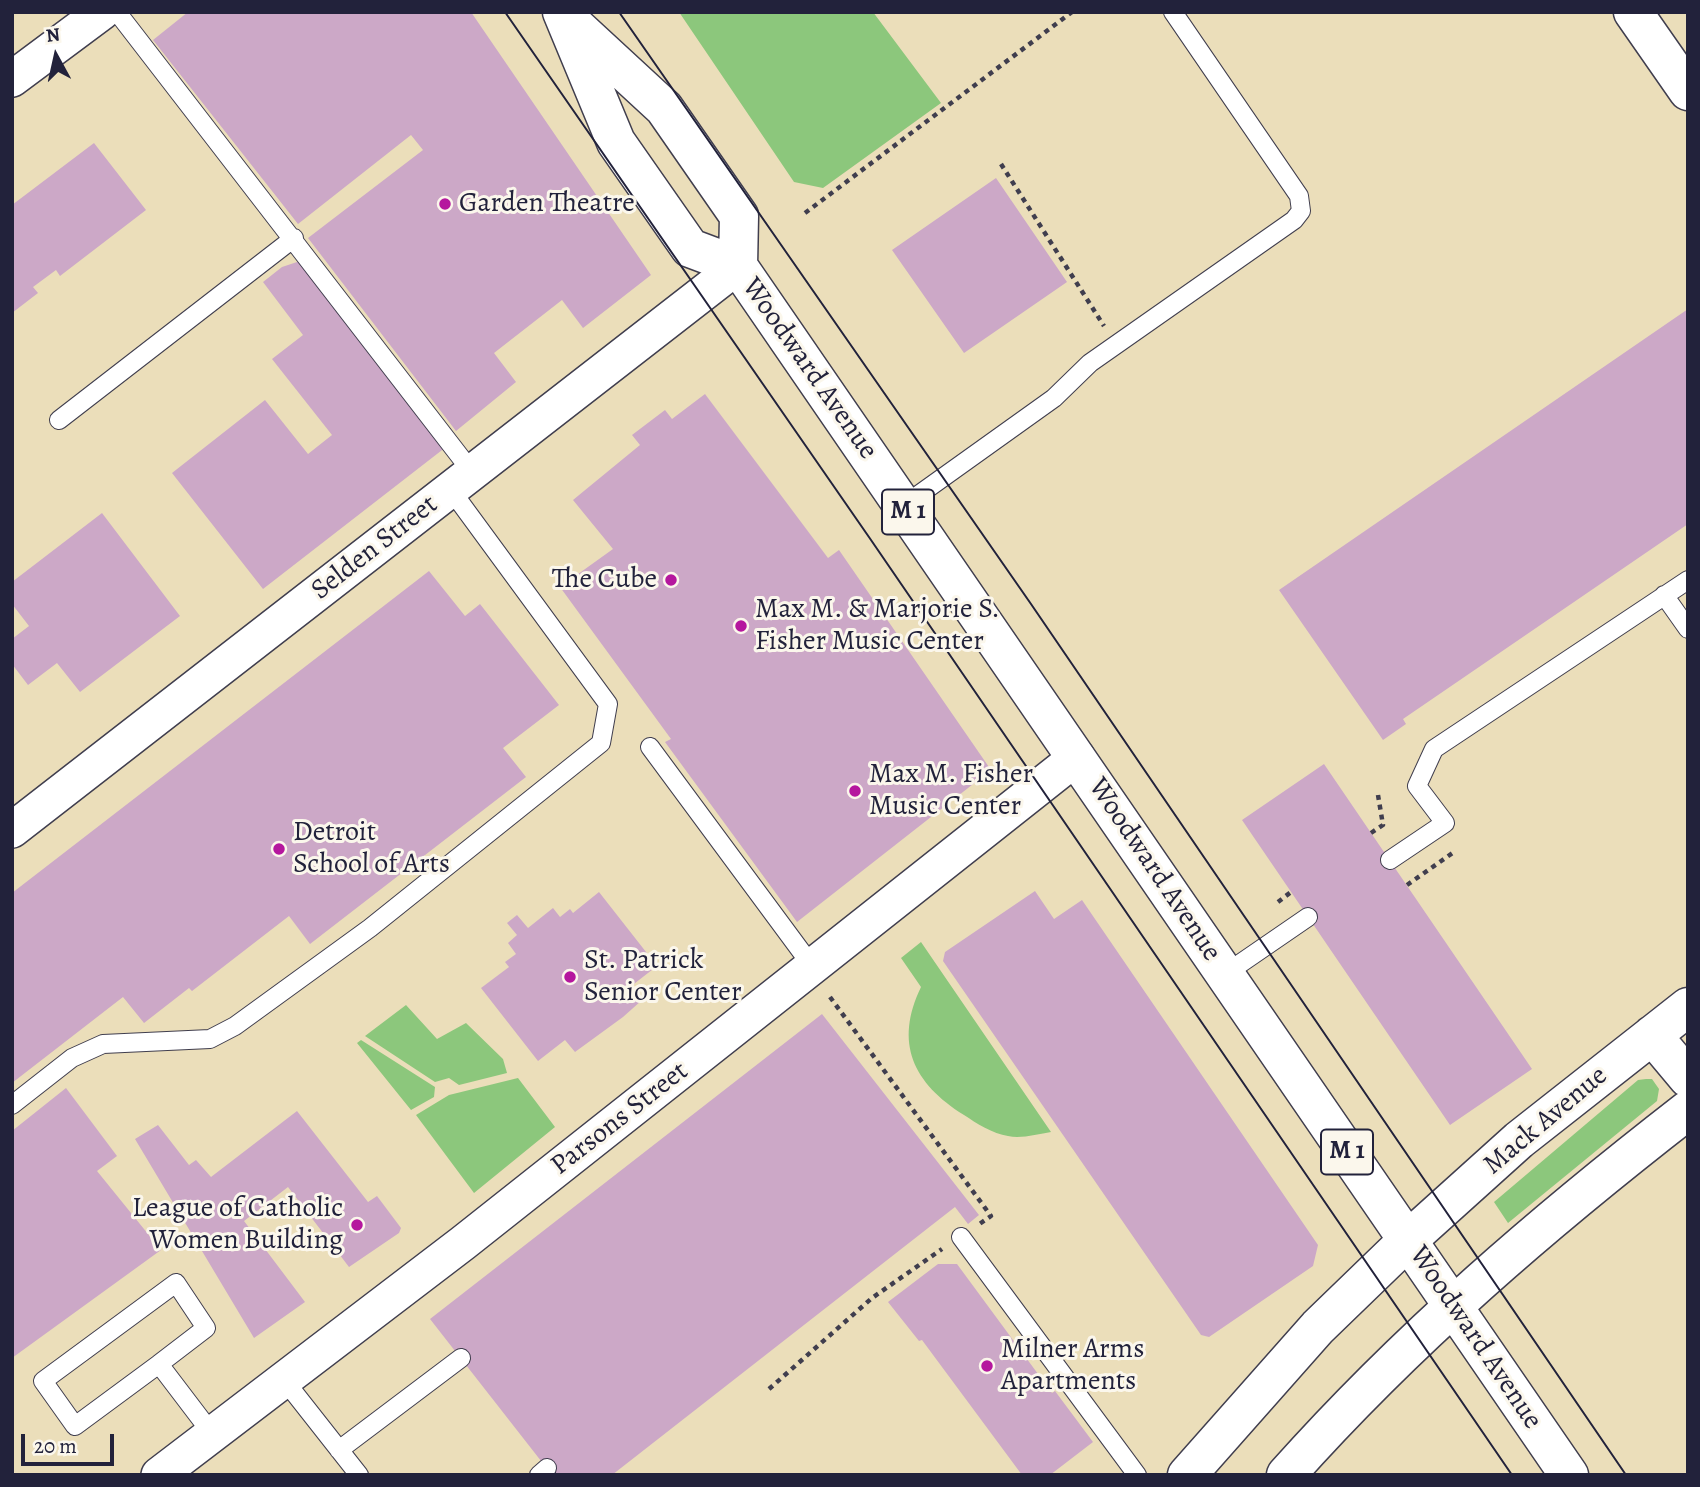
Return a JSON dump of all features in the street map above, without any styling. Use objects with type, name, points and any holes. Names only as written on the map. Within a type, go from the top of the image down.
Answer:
[{"type":"main road","points":[[1633,12],[1688,91]]},
{"type":"main road","name":"Woodward Avenue","points":[[564,15],[664,108],[703,164],[739,216],[738,266]]},
{"type":"main road","name":"Woodward Avenue","points":[[564,15],[615,142],[690,248],[738,266],[1569,1475]]},
{"type":"main road","name":"Mack Avenue","points":[[1187,1475],[1318,1328],[1408,1240],[1519,1140],[1688,1007]]},
{"type":"main road","points":[[1652,1035],[1688,1078]]},
{"type":"main road","points":[[1286,1475],[1357,1399],[1453,1307],[1567,1205],[1688,1110]]},
{"type":"street","points":[[12,79],[102,12]]},
{"type":"street","name":"Selden Street","points":[[12,830],[738,266]]},
{"type":"street","name":"Parsons Street","points":[[159,1475],[285,1381],[1077,757]]},
{"type":"lane","points":[[12,1105],[72,1058],[103,1044],[211,1040],[235,1026],[370,928],[601,743],[608,704],[462,481],[294,238],[117,12]]},
{"type":"lane","points":[[903,506],[1054,398],[1090,363],[1294,220],[1301,211],[1299,196],[1173,12]]},
{"type":"lane","points":[[59,420],[294,238]]},
{"type":"lane","points":[[1390,860],[1445,822],[1418,786],[1434,749],[1688,580]]},
{"type":"lane","points":[[1664,595],[1688,629]]},
{"type":"lane","points":[[650,747],[812,966]]},
{"type":"lane","points":[[1225,974],[1308,917]]},
{"type":"lane","points":[[961,1237],[1137,1475]]},
{"type":"lane","points":[[176,1283],[206,1328],[159,1364],[75,1426],[43,1381],[176,1283]]},
{"type":"lane","points":[[340,1450],[461,1358]]},
{"type":"lane","points":[[159,1364],[213,1435]]},
{"type":"lane","points":[[285,1381],[359,1475]]},
{"type":"path","points":[[805,214],[1072,12]]},
{"type":"path","points":[[1001,164],[1098,318]]},
{"type":"path","points":[[1371,833],[1383,825],[1378,795]]},
{"type":"path","points":[[1407,885],[1454,852]]},
{"type":"path","points":[[1278,902],[1291,892]]},
{"type":"path","points":[[769,1389],[909,1269],[991,1216],[830,997]]},
{"type":"green space","points":[[679,12],[873,12],[941,103],[823,188],[794,182]]},
{"type":"green space","points":[[921,942],[1051,1132],[1013,1137],[991,1131],[946,1103],[921,1075],[909,1044],[909,1026],[921,987],[901,958]]},
{"type":"green space","points":[[406,1005],[437,1039],[466,1023],[503,1059],[507,1073],[459,1085],[449,1078],[435,1082],[365,1036]]},
{"type":"green space","points":[[361,1040],[435,1087],[434,1097],[411,1110],[357,1043]]},
{"type":"green space","points":[[518,1078],[555,1127],[474,1193],[416,1115],[449,1095]]},
{"type":"green space","points":[[1652,1079],[1659,1089],[1657,1101],[1508,1223],[1494,1202],[1638,1080]]},
{"type":"building","points":[[188,12],[471,12],[651,275],[583,328],[562,300],[494,353],[516,382],[456,431],[308,238],[423,150],[411,135],[298,224],[153,40]]},
{"type":"building","points":[[94,143],[146,210],[60,276],[56,270],[33,287],[38,293],[12,313],[12,205]]},
{"type":"building","points":[[996,178],[1067,282],[964,353],[892,250]]},
{"type":"building","points":[[300,261],[446,447],[263,589],[172,473],[265,400],[308,454],[332,435],[272,359],[303,335],[263,282],[282,267]]},
{"type":"building","points":[[1688,309],[1688,524],[1403,719],[1406,724],[1383,740],[1279,590]]},
{"type":"building","name":"Max M. & Marjorie S. Fisher Music Center","points":[[705,394],[828,558],[839,550],[991,770],[797,922],[665,742],[671,739],[560,587],[613,549],[573,500],[640,445],[632,435],[665,410],[672,419]]},
{"type":"building","points":[[102,513],[180,616],[80,692],[57,663],[28,685],[12,664],[12,639],[29,626],[12,604],[12,582]]},
{"type":"building","name":"Detroit School of Arts","points":[[429,571],[465,616],[480,604],[559,705],[503,748],[526,777],[310,944],[289,916],[192,991],[189,988],[144,1023],[123,997],[12,1083],[12,893]]},
{"type":"building","points":[[1324,764],[1532,1069],[1450,1125],[1242,820]]},
{"type":"building","points":[[1035,891],[1054,919],[1082,900],[1318,1245],[1313,1266],[1209,1337],[1201,1335],[943,961],[945,952]]},
{"type":"building","name":"St. Patrick Senior Center","points":[[599,892],[657,966],[630,987],[641,1001],[623,1017],[575,1052],[565,1040],[538,1061],[481,988],[509,967],[505,962],[516,954],[508,943],[517,935],[507,923],[517,915],[528,928],[553,908],[560,917],[570,909],[573,913]]},
{"type":"building","points":[[822,1014],[979,1215],[968,1224],[955,1207],[612,1475],[552,1475],[430,1319]]},
{"type":"building","points":[[66,1088],[117,1156],[97,1171],[161,1250],[12,1358],[12,1131]]},
{"type":"building","name":"League of Catholic Women Building","points":[[297,1111],[368,1202],[377,1196],[401,1228],[399,1233],[349,1267],[288,1187],[244,1221],[305,1302],[254,1338],[135,1139],[158,1125],[189,1165],[196,1160],[211,1177]]},
{"type":"building","name":"Milner Arms Apartments","points":[[938,1264],[957,1264],[1052,1393],[1055,1391],[1093,1442],[1050,1475],[1022,1475],[922,1340],[919,1341],[888,1302]]},
{"type":"tram line","points":[[505,12],[871,540],[1512,1475]]},
{"type":"tram line","points":[[619,12],[1031,604],[1626,1475]]},
{"type":"place","name":"Garden Theatre","points":[[445,204]]},
{"type":"place","name":"The Cube","points":[[671,580]]},
{"type":"place","name":"Max M. & Marjorie S. Fisher Music Center","points":[[741,626]]},
{"type":"place","name":"Max M. Fisher Music Center","points":[[855,791]]},
{"type":"place","name":"Detroit School of Arts","points":[[279,849]]},
{"type":"place","name":"St. Patrick Senior Center","points":[[570,977]]},
{"type":"place","name":"League of Catholic Women Building","points":[[357,1225]]},
{"type":"place","name":"Milner Arms Apartments","points":[[987,1366]]}]
